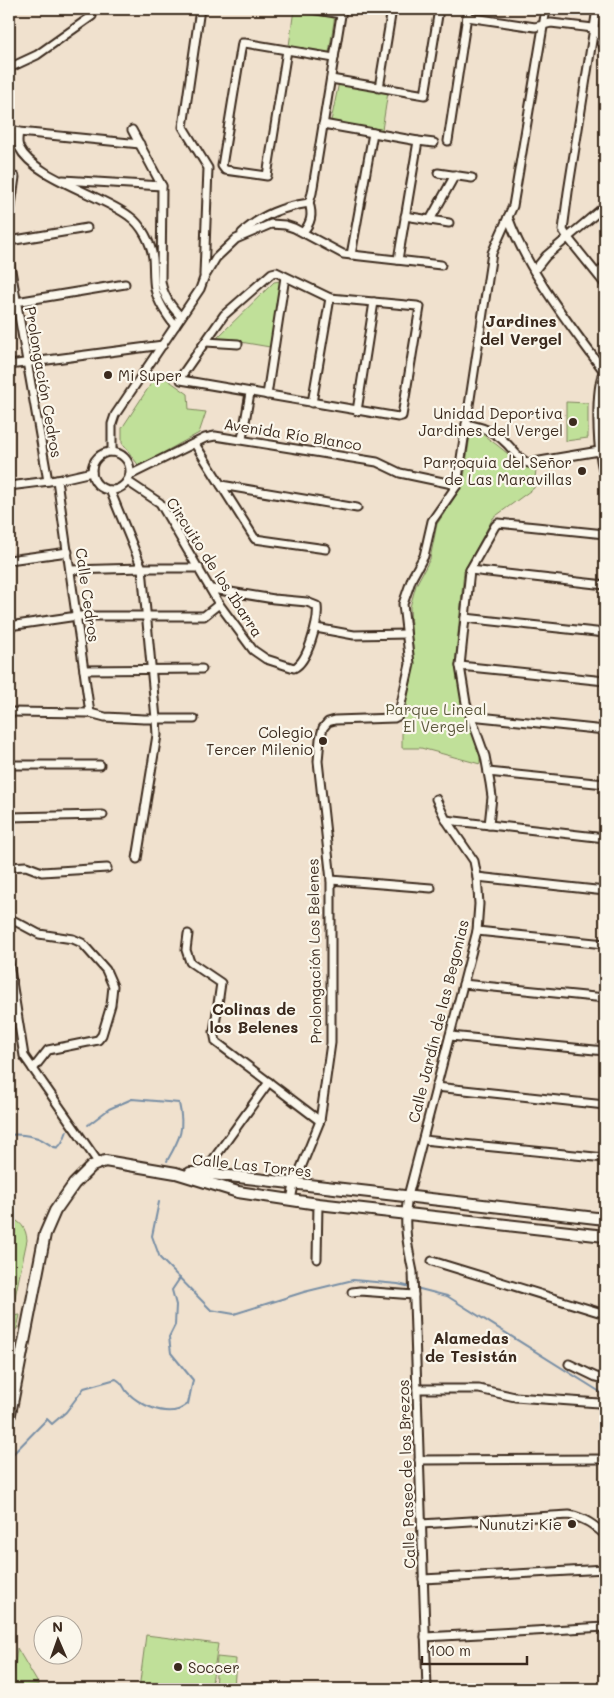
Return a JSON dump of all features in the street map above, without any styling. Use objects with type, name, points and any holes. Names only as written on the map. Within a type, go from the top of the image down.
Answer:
[{"type":"main road","name":"Calle Las Torres","points":[[98,1162],[111,1162],[202,1177],[408,1196],[605,1219]]},
{"type":"main road","points":[[9,1419],[39,1263],[50,1221],[59,1203],[74,1184],[85,1171],[98,1162]]},
{"type":"main road","name":"Calle Las Torres","points":[[202,1177],[238,1192],[318,1204],[605,1236]]},
{"type":"street","points":[[200,9],[183,127],[208,168],[204,278]]},
{"type":"street","points":[[303,232],[311,218],[309,203],[342,11],[310,9]]},
{"type":"street","points":[[379,88],[392,9]]},
{"type":"street","points":[[331,79],[425,95],[440,9]]},
{"type":"street","points":[[448,141],[468,9]]},
{"type":"street","name":"Prolongación Los Belenes","points":[[291,1200],[294,1185],[320,1121],[331,1043],[331,880],[318,761],[320,739],[323,728],[328,722],[398,716],[410,664],[403,604],[412,578],[424,556],[432,521],[457,485],[492,253],[513,206],[546,9]]},
{"type":"street","points":[[597,9],[568,192],[564,230],[568,238],[605,284]]},
{"type":"street","points":[[9,68],[37,54],[92,16]]},
{"type":"street","points":[[467,17],[535,27],[551,23],[593,28],[598,32],[605,50]]},
{"type":"street","points":[[287,50],[267,176],[223,169],[241,45],[245,43],[287,50],[334,58]]},
{"type":"street","points":[[323,124],[418,141],[434,142]]},
{"type":"street","points":[[9,129],[19,132],[140,144]]},
{"type":"street","points":[[132,130],[162,186],[161,280],[164,292],[181,318]]},
{"type":"street","points":[[19,132],[17,141],[19,147],[33,163],[57,179],[121,210],[139,225],[151,249],[155,290],[159,301],[175,326]]},
{"type":"street","points":[[351,255],[373,133]]},
{"type":"street","points":[[398,260],[418,141]]},
{"type":"street","points":[[438,173],[472,178]]},
{"type":"street","points":[[430,220],[455,175]]},
{"type":"street","points":[[9,220],[11,191],[15,177]]},
{"type":"street","points":[[57,179],[162,186]]},
{"type":"street","points":[[112,452],[111,433],[116,415],[200,289],[216,258],[250,225],[274,211],[309,203]]},
{"type":"street","points":[[534,270],[546,256],[605,206]]},
{"type":"street","points":[[274,211],[277,223]]},
{"type":"street","points":[[405,216],[449,223]]},
{"type":"street","points":[[508,217],[518,244],[553,302],[604,368],[598,404],[605,477]]},
{"type":"street","points":[[236,239],[265,225],[277,223],[303,232],[343,254],[441,265]]},
{"type":"street","points":[[9,241],[87,228]]},
{"type":"street","points":[[206,245],[222,252]]},
{"type":"street","points":[[151,249],[161,249]]},
{"type":"street","name":"Prolongación Cedros","points":[[9,259],[48,481]]},
{"type":"street","points":[[598,273],[605,268]]},
{"type":"street","points":[[272,273],[279,273],[330,298],[420,307],[402,416],[358,411],[181,380],[224,315],[272,273]]},
{"type":"street","points":[[267,396],[286,277]]},
{"type":"street","points":[[16,302],[125,284]]},
{"type":"street","points":[[312,403],[330,298]]},
{"type":"street","points":[[358,411],[374,302]]},
{"type":"street","points":[[206,342],[238,344]]},
{"type":"street","points":[[9,365],[163,345]]},
{"type":"street","points":[[242,439],[250,393]]},
{"type":"street","points":[[466,424],[483,428],[497,435],[522,460],[528,463],[603,451]]},
{"type":"street","name":"Avenida Río Blanco","points":[[128,478],[205,438],[215,436],[377,462],[400,473],[457,485]]},
{"type":"street","points":[[195,444],[255,538],[326,549]]},
{"type":"street","points":[[112,452],[120,454],[129,465],[128,478],[120,488],[110,490],[102,488],[97,483],[92,472],[93,465],[98,458],[112,452]]},
{"type":"street","points":[[9,486],[58,480],[92,472]]},
{"type":"street","name":"Circuito de los Ibarra","points":[[128,478],[160,504],[220,604],[253,650],[288,668],[294,668],[301,663],[316,628]]},
{"type":"street","name":"Calle Cedros","points":[[58,480],[90,713]]},
{"type":"street","points":[[221,485],[357,508]]},
{"type":"street","points":[[110,490],[142,568],[156,719],[156,735],[137,859]]},
{"type":"street","points":[[489,825],[492,797],[488,772],[485,756],[470,716],[462,687],[460,666],[470,570],[498,523],[605,534]]},
{"type":"street","points":[[9,560],[68,552]]},
{"type":"street","points":[[70,570],[199,568]]},
{"type":"street","points":[[470,570],[605,585]]},
{"type":"street","points":[[212,589],[274,599],[307,602],[316,606],[318,614],[316,628],[354,635],[406,634]]},
{"type":"street","points":[[9,626],[77,616],[204,616],[220,604]]},
{"type":"street","points":[[465,618],[605,633]]},
{"type":"street","points":[[460,666],[605,681]]},
{"type":"street","points":[[84,670],[202,669]]},
{"type":"street","points":[[9,712],[90,713],[104,717],[194,719]]},
{"type":"street","points":[[470,716],[605,730]]},
{"type":"street","points":[[9,765],[100,765]]},
{"type":"street","points":[[488,772],[605,784]]},
{"type":"street","name":"Calle Jardín de las Begonias","points":[[410,1257],[405,1232],[408,1196],[477,931],[479,904],[474,860],[446,820],[436,799]]},
{"type":"street","points":[[9,817],[103,815]]},
{"type":"street","points":[[446,820],[605,838]]},
{"type":"street","points":[[9,867],[26,866],[42,872],[107,868]]},
{"type":"street","points":[[477,877],[605,891]]},
{"type":"street","points":[[331,880],[431,888]]},
{"type":"street","points":[[9,918],[38,934],[73,939],[82,943],[106,970],[113,986],[111,1005],[102,1036],[98,1040],[48,1050],[33,1069]]},
{"type":"street","points":[[477,931],[605,944]]},
{"type":"street","points":[[188,934],[186,950],[190,962],[220,983],[214,1032],[216,1042],[320,1121]]},
{"type":"street","points":[[9,963],[24,1056],[98,1162]]},
{"type":"street","points":[[463,984],[605,998]]},
{"type":"street","points":[[450,1036],[605,1051]]},
{"type":"street","points":[[202,1177],[269,1082]]},
{"type":"street","points":[[436,1087],[605,1105]]},
{"type":"street","points":[[423,1140],[605,1158]]},
{"type":"street","points":[[317,1259],[318,1204]]},
{"type":"street","name":"Calle Paseo de los Brezos","points":[[410,1257],[414,1279],[427,1689]]},
{"type":"street","points":[[432,1261],[605,1314]]},
{"type":"street","points":[[352,1292],[414,1293]]},
{"type":"street","points":[[569,1364],[596,1377],[605,1379]]},
{"type":"street","points":[[417,1389],[479,1389],[515,1397],[599,1403],[605,1408]]},
{"type":"street","points":[[419,1460],[605,1459]]},
{"type":"street","points":[[421,1524],[570,1515],[581,1517],[605,1534]]},
{"type":"street","points":[[423,1579],[605,1569]]},
{"type":"street","points":[[425,1637],[605,1627]]},
{"type":"green space","points":[[294,9],[335,15],[329,53],[289,46]]},
{"type":"green space","points":[[339,82],[388,92],[382,130],[331,121]]},
{"type":"green space","points":[[280,281],[282,285],[270,347],[217,338],[274,282]]},
{"type":"green space","points":[[158,373],[188,394],[189,410],[206,412],[199,433],[139,466],[122,443],[122,428]]},
{"type":"green space","points":[[566,402],[588,403],[588,438],[566,441]]},
{"type":"green space","name":"Parque Lineal El Vergel","points":[[482,434],[523,466],[536,469],[534,488],[493,518],[464,571],[455,665],[480,756],[480,764],[421,748],[402,748],[402,717],[413,665],[410,607],[416,585],[430,559],[437,524],[463,485],[470,435]]},
{"type":"green space","points":[[9,1218],[17,1221],[22,1226],[27,1240],[11,1316],[20,1315],[17,1329],[9,1330]]},
{"type":"green space","name":"Soccer","points":[[146,1635],[218,1644],[211,1689],[139,1689]]},
{"type":"green space","points":[[17,1648],[39,1685],[12,1688]]},
{"type":"green space","points":[[217,1657],[236,1659],[234,1689],[215,1689]]},
{"type":"waterway","points":[[88,1125],[109,1109],[132,1099],[179,1103],[181,1112],[180,1134],[167,1161]]},
{"type":"waterway","points":[[9,1135],[35,1137],[58,1147],[64,1140],[67,1131]]},
{"type":"waterway","points":[[159,1202],[152,1236],[160,1258],[211,1310],[234,1314],[304,1292],[353,1280],[411,1287]]},
{"type":"waterway","points":[[9,1458],[47,1419],[52,1424],[66,1412],[84,1388],[116,1379],[121,1382],[126,1391],[133,1397],[151,1408],[172,1411],[179,1410],[188,1404],[193,1380],[171,1353],[169,1337],[175,1325],[176,1305],[172,1290],[180,1278]]},
{"type":"waterway","points":[[416,1288],[447,1296],[605,1395]]},
{"type":"place","name":"Mi Super","points":[[108,375]]},
{"type":"place","name":"Unidad Deportiva Jardines del Vergel","points":[[573,422]]},
{"type":"place","name":"Parroquia del Señor de Las Maravillas","points":[[582,471]]},
{"type":"place","name":"Colegio Tercer Milenio","points":[[323,741]]},
{"type":"place","name":"Nunutzi Kie","points":[[572,1524]]},
{"type":"place","name":"Soccer","points":[[178,1667]]},
{"type":"district","name":"Jardines del Vergel","points":[[521,329]]},
{"type":"district","name":"Colinas de los Belenes","points":[[254,1017]]},
{"type":"district","name":"Alamedas de Tesistán","points":[[471,1346]]}]
